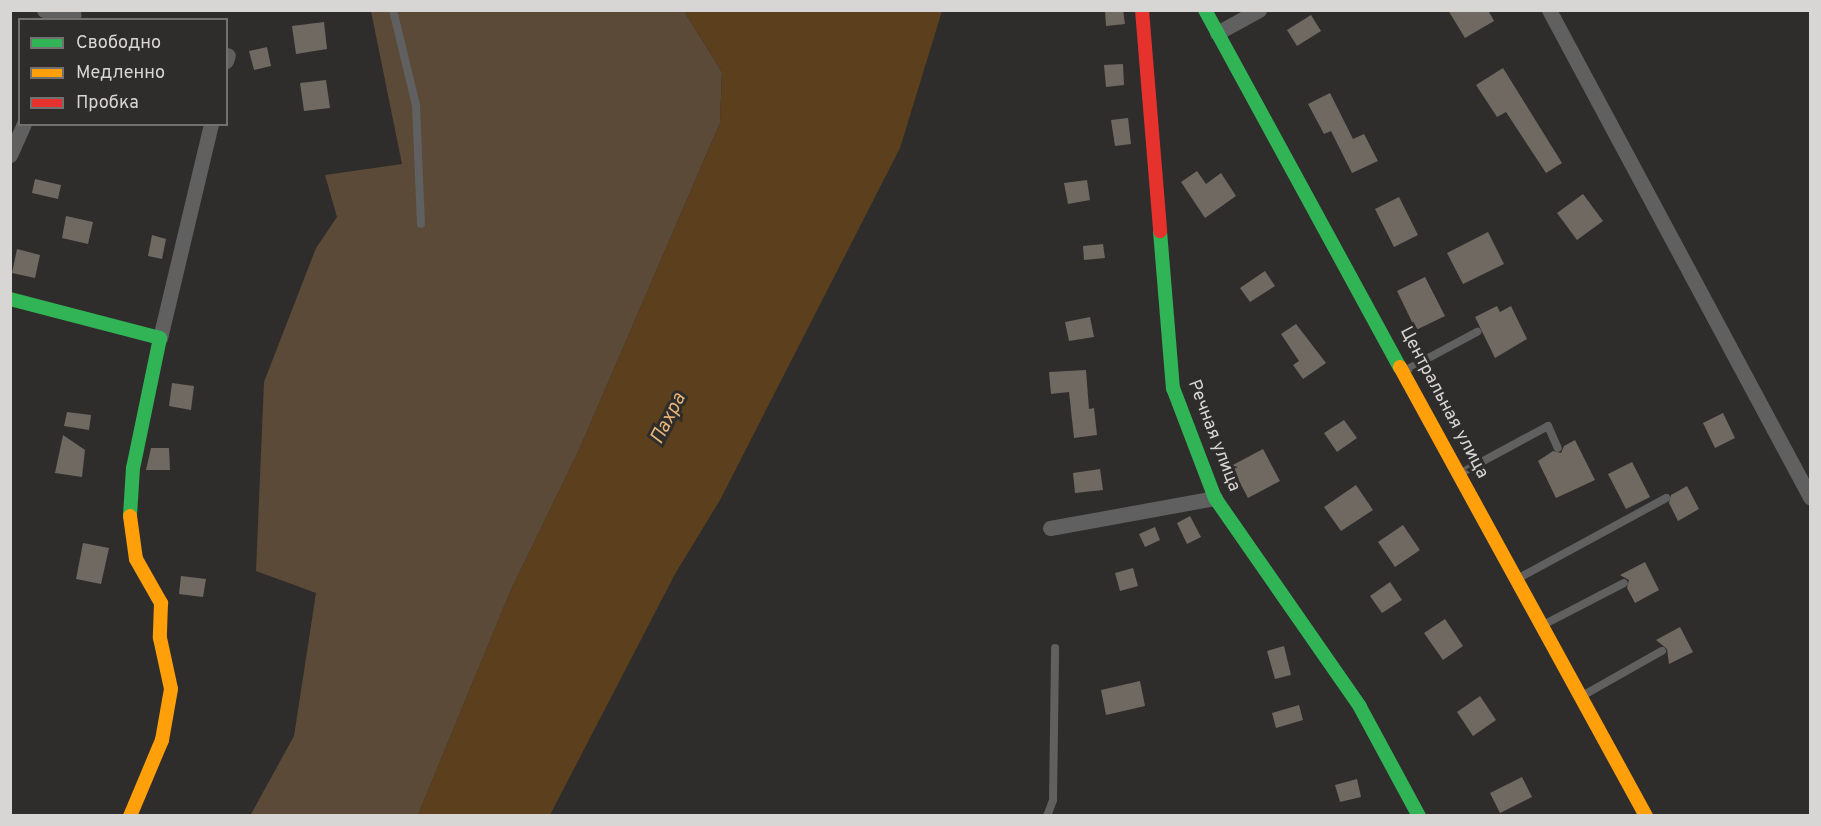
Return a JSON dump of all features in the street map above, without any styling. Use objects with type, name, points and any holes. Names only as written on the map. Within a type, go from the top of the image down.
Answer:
[{"type":"street","points":[[44,10],[74,15]]},
{"type":"street","name":"Речная улица","points":[[1142,10],[1173,388],[1215,498],[1360,707],[1419,816]]},
{"type":"street","name":"Центральная улица","points":[[1205,10],[1406,370],[1579,698],[1646,816]]},
{"type":"street","points":[[1217,33],[1259,10]]},
{"type":"street","points":[[1549,10],[1810,498]]},
{"type":"street","points":[[10,155],[23,126]]},
{"type":"street","points":[[130,816],[162,740],[171,689],[160,638],[161,603],[136,559],[129,525],[133,468],[160,338],[211,126]]},
{"type":"street","points":[[10,298],[160,338]]},
{"type":"street","points":[[1050,528],[1215,498]]},
{"type":"lane","points":[[393,10],[416,105],[421,224]]},
{"type":"lane","points":[[1406,370],[1477,332]]},
{"type":"lane","points":[[1461,473],[1548,426],[1558,448]]},
{"type":"lane","points":[[1516,579],[1666,498]]},
{"type":"lane","points":[[1541,626],[1624,583]]},
{"type":"lane","points":[[1047,816],[1053,800],[1056,648]]},
{"type":"lane","points":[[1579,698],[1662,651]]},
{"type":"shaded area","points":[[371,11],[684,11],[722,72],[720,123],[579,450],[510,592],[418,815],[250,816],[294,736],[316,593],[256,571],[264,382],[316,248],[337,217],[325,175],[402,164]]},
{"type":"water","name":"Пахра","points":[[684,11],[942,11],[900,148],[720,500],[675,574],[550,815],[418,815],[510,592],[579,450],[720,123],[722,72]]},
{"type":"building","points":[[1105,10],[1123,10],[1125,24],[1106,26]]},
{"type":"building","points":[[1448,10],[1488,10],[1494,21],[1465,38]]},
{"type":"building","points":[[1311,15],[1321,31],[1297,46],[1287,30]]},
{"type":"building","points":[[324,22],[327,49],[296,54],[292,26]]},
{"type":"building","points":[[267,47],[271,66],[254,70],[249,51]]},
{"type":"building","points":[[1123,64],[1124,85],[1106,87],[1104,65]]},
{"type":"building","points":[[1503,68],[1562,163],[1546,173],[1506,112],[1497,117],[1476,85]]},
{"type":"building","points":[[326,80],[330,108],[304,111],[300,83]]},
{"type":"building","points":[[1330,93],[1353,139],[1364,134],[1378,161],[1352,173],[1331,131],[1324,134],[1308,104]]},
{"type":"building","points":[[1128,118],[1131,144],[1115,146],[1111,120]]},
{"type":"building","points":[[1197,171],[1206,184],[1221,173],[1236,196],[1205,218],[1181,182]]},
{"type":"building","points":[[35,179],[61,185],[58,199],[32,193]]},
{"type":"building","points":[[1087,180],[1090,200],[1068,204],[1064,183]]},
{"type":"building","points":[[1583,194],[1603,221],[1577,240],[1557,213]]},
{"type":"building","points":[[1399,197],[1418,235],[1394,247],[1375,209]]},
{"type":"building","points":[[66,216],[93,222],[88,244],[62,238]]},
{"type":"building","points":[[1488,232],[1504,264],[1463,284],[1447,253]]},
{"type":"building","points":[[152,235],[166,239],[162,259],[148,256]]},
{"type":"building","points":[[1103,244],[1105,258],[1084,260],[1083,246]]},
{"type":"building","points":[[17,249],[40,255],[35,278],[12,273]]},
{"type":"building","points":[[1265,271],[1275,286],[1250,302],[1240,288]]},
{"type":"building","points":[[1425,277],[1445,316],[1416,330],[1397,291]]},
{"type":"building","points":[[1497,306],[1500,312],[1511,306],[1527,339],[1495,358],[1475,317]]},
{"type":"building","points":[[1090,317],[1094,337],[1069,341],[1065,322]]},
{"type":"building","points":[[1296,324],[1326,363],[1303,379],[1293,365],[1299,361],[1281,334]]},
{"type":"building","points":[[1086,370],[1089,409],[1094,408],[1097,435],[1074,438],[1069,392],[1051,394],[1049,372]]},
{"type":"building","points":[[172,383],[194,386],[191,410],[169,406]]},
{"type":"building","points":[[67,412],[91,415],[89,430],[64,426]]},
{"type":"building","points":[[1723,413],[1735,438],[1715,448],[1703,423]]},
{"type":"building","points":[[1344,420],[1357,438],[1337,452],[1324,433]]},
{"type":"building","points":[[63,435],[85,450],[82,477],[55,473]]},
{"type":"building","points":[[1575,440],[1595,480],[1556,498],[1538,461],[1553,451],[1561,453],[1564,446]]},
{"type":"building","points":[[151,448],[169,448],[170,470],[146,470]]},
{"type":"building","points":[[1263,449],[1280,481],[1248,498],[1231,466]]},
{"type":"building","points":[[1632,462],[1650,497],[1626,509],[1608,474]]},
{"type":"building","points":[[1100,469],[1103,490],[1075,493],[1073,473]]},
{"type":"building","points":[[1356,485],[1373,510],[1341,531],[1324,507]]},
{"type":"building","points":[[1687,486],[1699,509],[1678,521],[1669,503],[1671,495]]},
{"type":"building","points":[[1190,516],[1201,537],[1187,544],[1177,523]]},
{"type":"building","points":[[1403,525],[1420,550],[1395,567],[1378,542]]},
{"type":"building","points":[[1155,527],[1160,540],[1145,547],[1139,534]]},
{"type":"building","points":[[83,543],[109,548],[101,584],[76,579]]},
{"type":"building","points":[[1645,562],[1659,590],[1635,603],[1627,588],[1629,580],[1620,575]]},
{"type":"building","points":[[1133,568],[1138,586],[1120,591],[1115,573]]},
{"type":"building","points":[[181,576],[206,579],[203,597],[179,594]]},
{"type":"building","points":[[1390,582],[1402,600],[1382,613],[1370,596]]},
{"type":"building","points":[[1445,619],[1463,646],[1443,660],[1424,633]]},
{"type":"building","points":[[1680,627],[1693,652],[1669,664],[1667,649],[1656,640]]},
{"type":"building","points":[[1284,646],[1291,675],[1275,679],[1267,651]]},
{"type":"building","points":[[1140,681],[1145,706],[1106,715],[1101,690]]},
{"type":"building","points":[[1480,696],[1496,720],[1473,736],[1457,712]]},
{"type":"building","points":[[1299,705],[1303,720],[1276,728],[1272,713]]},
{"type":"building","points":[[1522,777],[1532,797],[1500,813],[1490,793]]},
{"type":"building","points":[[1357,779],[1361,797],[1340,802],[1335,785]]},
{"type":"traffic: fast","points":[[1205,10],[1400,367]]},
{"type":"traffic: fast","points":[[1160,231],[1173,388],[1215,498],[1360,707],[1419,816]]},
{"type":"traffic: fast","points":[[10,299],[160,338],[133,468],[130,516]]},
{"type":"traffic: slow","points":[[1400,367],[1646,816]]},
{"type":"traffic: slow","points":[[130,516],[136,559],[161,603],[160,638],[171,689],[162,740],[130,816]]},
{"type":"traffic: jam","points":[[1142,10],[1160,231]]}]
